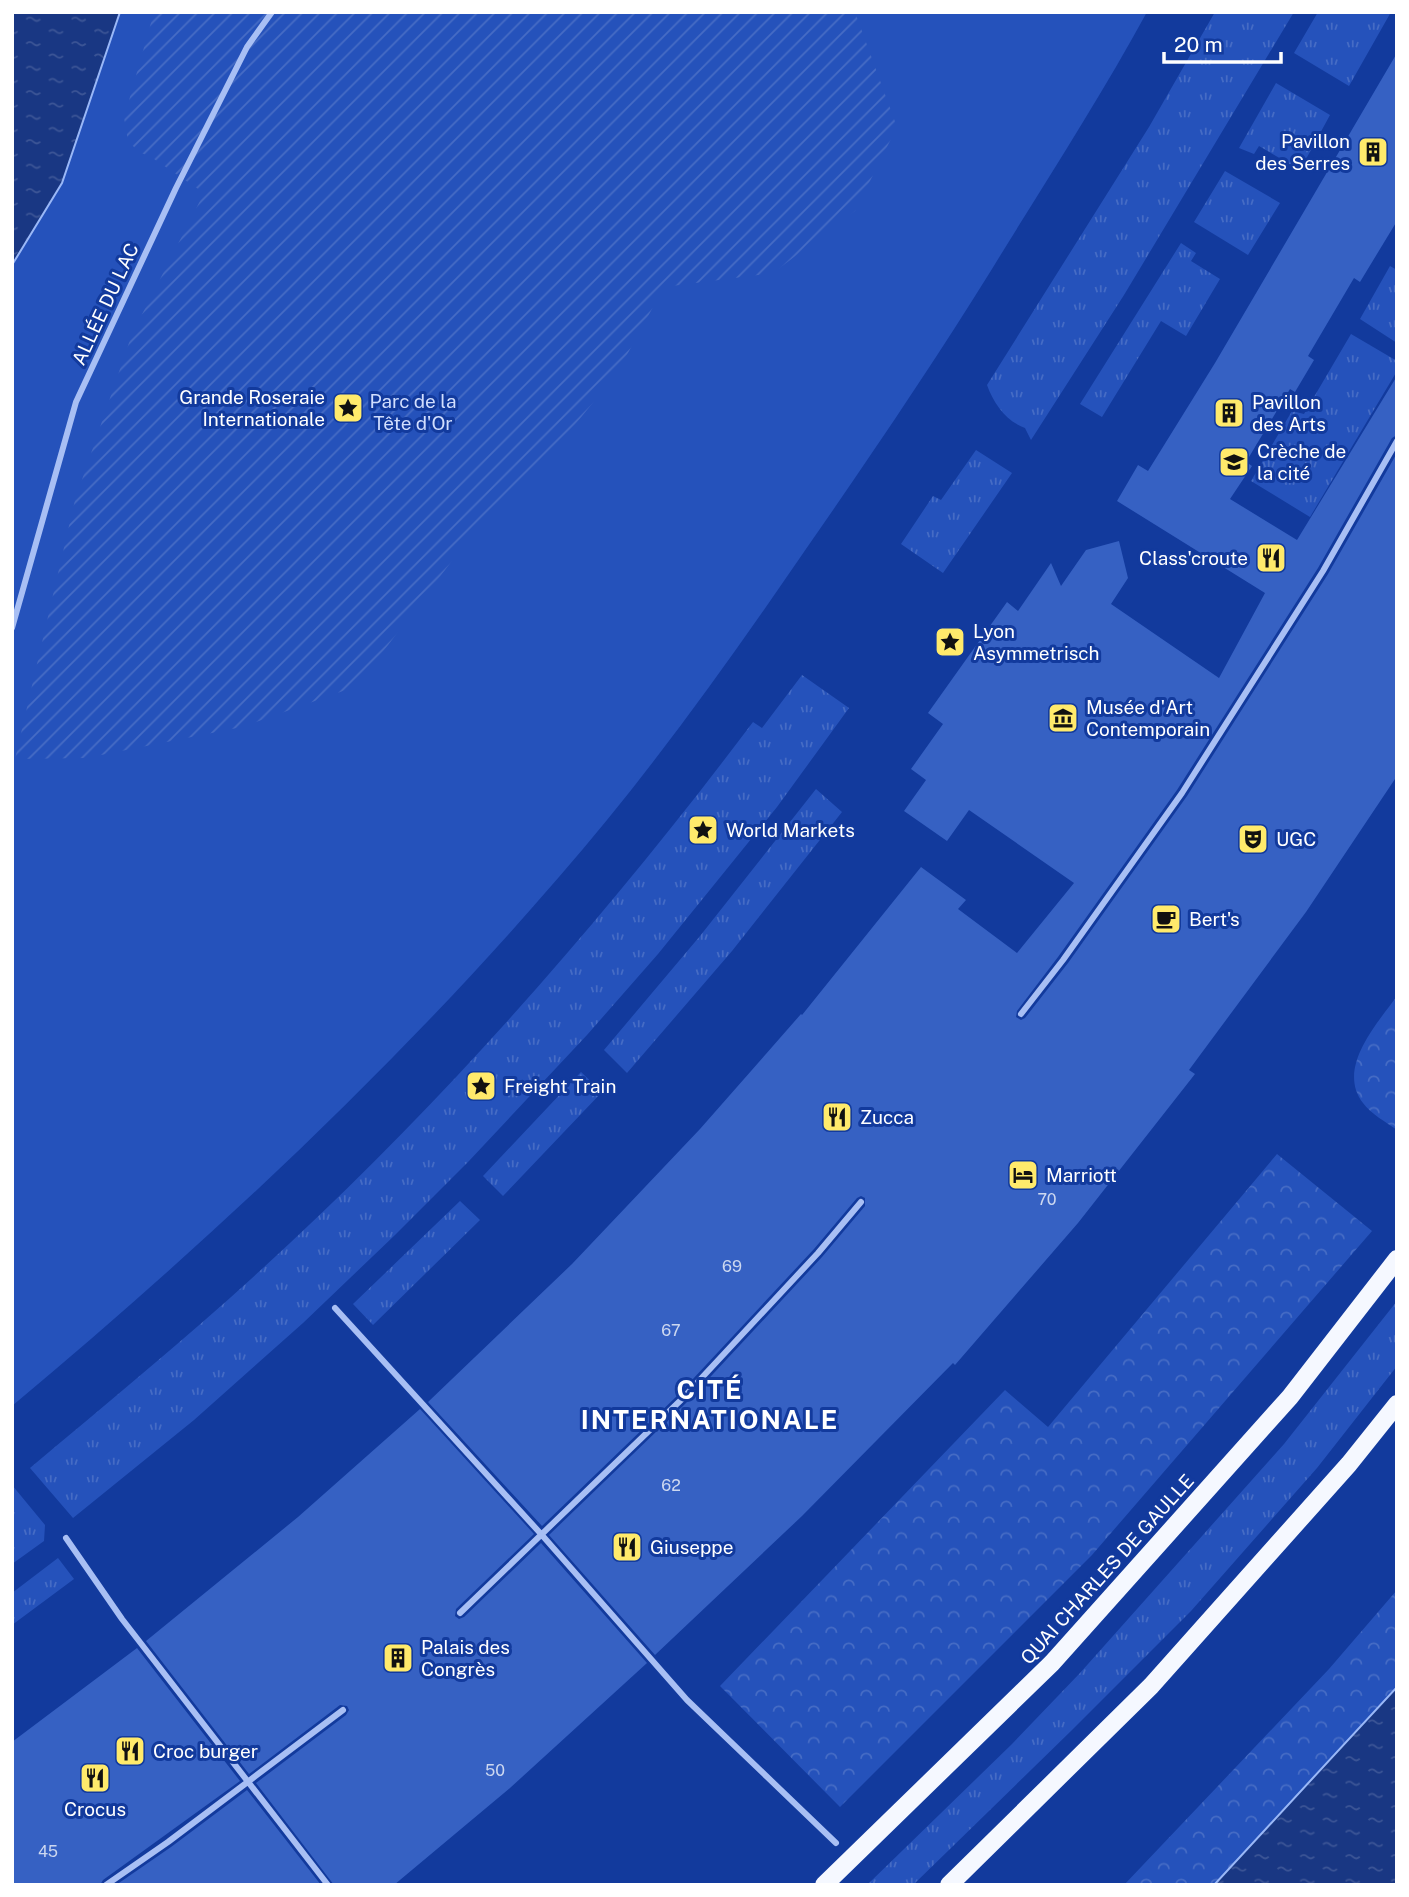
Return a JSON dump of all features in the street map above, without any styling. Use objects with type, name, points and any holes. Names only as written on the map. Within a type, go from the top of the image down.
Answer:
[{"type":"main road","name":"QUAI CHARLES DE GAULLE","points":[[824,1885],[1052,1664],[1290,1397],[1397,1259]]},
{"type":"main road","points":[[948,1885],[1151,1686],[1349,1465],[1397,1404]]},
{"type":"street","name":"ALLÉE DU LAC","points":[[12,628],[76,402],[176,188],[247,47],[272,12]]},
{"type":"street","points":[[1021,1014],[1063,960],[1182,793],[1323,571],[1397,441]]},
{"type":"street","points":[[460,1613],[727,1353],[861,1202]]},
{"type":"street","points":[[335,1308],[541,1534],[687,1700],[836,1843]]},
{"type":"street","points":[[66,1538],[122,1619],[328,1885]]},
{"type":"street","points":[[106,1885],[343,1710]]},
{"type":"green space","name":"Parc de la Tête d'Or","points":[[12,12],[1147,12],[1071,142],[901,410],[734,652],[607,820],[469,977],[323,1126],[248,1199],[12,1406]]},
{"type":"green space","name":"Grande Roseraie Internationale","points":[[154,12],[855,12],[897,127],[855,211],[773,273],[664,287],[617,373],[561,442],[489,512],[357,686],[242,727],[86,758],[15,759],[75,500],[132,334],[204,193],[151,157],[139,152],[128,141],[124,118]]},
{"type":"green space","points":[[1215,12],[1294,12],[1124,295],[1031,440],[1025,428],[1001,411],[987,385],[1149,127]]},
{"type":"green space","points":[[1318,12],[1391,12],[1349,86],[1294,53]]},
{"type":"green space","points":[[1276,83],[1330,115],[1300,170],[1259,146],[1254,154],[1239,148]]},
{"type":"green space","points":[[1225,171],[1280,203],[1248,255],[1194,222]]},
{"type":"green space","points":[[1181,243],[1196,253],[1191,261],[1220,279],[1186,336],[1161,321],[1102,417],[1080,404]]},
{"type":"green space","points":[[1390,266],[1397,270],[1397,343],[1360,319]]},
{"type":"green space","points":[[1351,334],[1397,361],[1397,371],[1310,517],[1251,481],[1292,411],[1304,414]]},
{"type":"green space","points":[[976,450],[1012,473],[943,573],[901,544],[933,496],[941,500]]},
{"type":"green space","points":[[802,675],[849,708],[777,807],[658,954],[587,1035],[468,1162],[395,1235],[303,1323],[194,1420],[73,1518],[30,1468],[258,1272],[353,1183],[414,1121],[533,993],[590,927],[646,860],[753,722],[762,728]]},
{"type":"green space","points":[[816,789],[842,812],[732,951],[627,1073],[604,1050],[700,936]]},
{"type":"green space","points":[[1397,996],[1397,1130],[1363,1103],[1356,1090],[1354,1075],[1362,1047]]},
{"type":"green space","points":[[581,1072],[602,1092],[503,1196],[483,1176]]},
{"type":"green space","points":[[1277,1154],[1372,1231],[1092,1555],[840,1807],[720,1686],[1005,1390],[1048,1427]]},
{"type":"green space","points":[[460,1201],[480,1220],[373,1325],[353,1304]]},
{"type":"green space","points":[[1397,1301],[1397,1366],[1317,1468],[1191,1611],[913,1885],[867,1885],[1012,1744],[1080,1673],[1284,1444]]},
{"type":"green space","points":[[12,1485],[45,1525],[44,1541],[12,1564]]},
{"type":"green space","points":[[58,1558],[74,1579],[12,1625],[12,1593]]},
{"type":"green space","points":[[1397,1590],[1397,1687],[1214,1885],[1124,1885],[1329,1669]]},
{"type":"water","points":[[12,12],[120,12],[62,183],[12,265]]},
{"type":"water","points":[[1397,1687],[1397,1885],[1214,1885]]},
{"type":"building","points":[[1397,53],[1397,221],[1360,282],[1354,278],[1308,356],[1314,360],[1295,392],[1290,389],[1246,462],[1252,466],[1230,499],[1297,540],[1397,376],[1397,435],[1392,438],[1318,568],[1177,790],[1017,1011],[1016,1017],[1021,1020],[1025,1018],[1068,963],[1187,796],[1328,574],[1397,453],[1397,776],[1306,912],[1189,1070],[1195,1074],[1078,1223],[955,1365],[953,1363],[802,1516],[655,1655],[549,1535],[686,1403],[822,1257],[865,1206],[865,1198],[857,1198],[814,1249],[678,1395],[542,1526],[428,1402],[572,1264],[700,1129],[802,1015],[921,867],[966,900],[958,909],[1017,953],[1074,883],[969,810],[947,841],[904,811],[926,780],[911,769],[943,724],[928,713],[1007,602],[1018,611],[1051,563],[1061,586],[1086,550],[1119,541],[1128,578],[1111,604],[1219,678],[1265,593],[1117,501],[1138,465],[1148,471],[1215,363]]},
{"type":"building","name":"Palais des Congrès","points":[[420,1409],[534,1534],[456,1609],[455,1616],[459,1619],[464,1617],[541,1543],[647,1663],[510,1788],[394,1885],[334,1885],[256,1783],[346,1715],[349,1710],[347,1706],[340,1705],[249,1774],[146,1641],[298,1517]]},
{"type":"building","points":[[137,1648],[240,1781],[103,1880],[100,1885],[12,1885],[12,1742]]},
{"type":"building","points":[[247,1790],[321,1885],[116,1885],[171,1847]]},
{"type":"place","name":"Pavillon des Serres","points":[[1373,152]]},
{"type":"place","name":"Grande Roseraie Internationale","points":[[348,408]]},
{"type":"place","name":"Pavillon des Arts","points":[[1229,413]]},
{"type":"place","name":"Crèche de la cité","points":[[1234,462]]},
{"type":"place","name":"Class'croute","points":[[1271,558]]},
{"type":"place","name":"Lyon Asymmetrisch","points":[[950,642]]},
{"type":"place","name":"Musée d'Art Contemporain","points":[[1063,718]]},
{"type":"place","name":"World Markets","points":[[703,830]]},
{"type":"place","name":"UGC","points":[[1253,839]]},
{"type":"place","name":"Bert's","points":[[1166,919]]},
{"type":"place","name":"Freight Train","points":[[481,1086]]},
{"type":"place","name":"Zucca","points":[[837,1117]]},
{"type":"place","name":"Marriott","points":[[1023,1175]]},
{"type":"place","name":"Giuseppe","points":[[627,1547]]},
{"type":"place","name":"Palais des Congrès","points":[[398,1658]]},
{"type":"place","name":"Croc burger","points":[[130,1751]]},
{"type":"place","name":"Crocus","points":[[95,1778]]},
{"type":"district","name":"CITÉ INTERNATIONALE","points":[[710,1405]]}]
